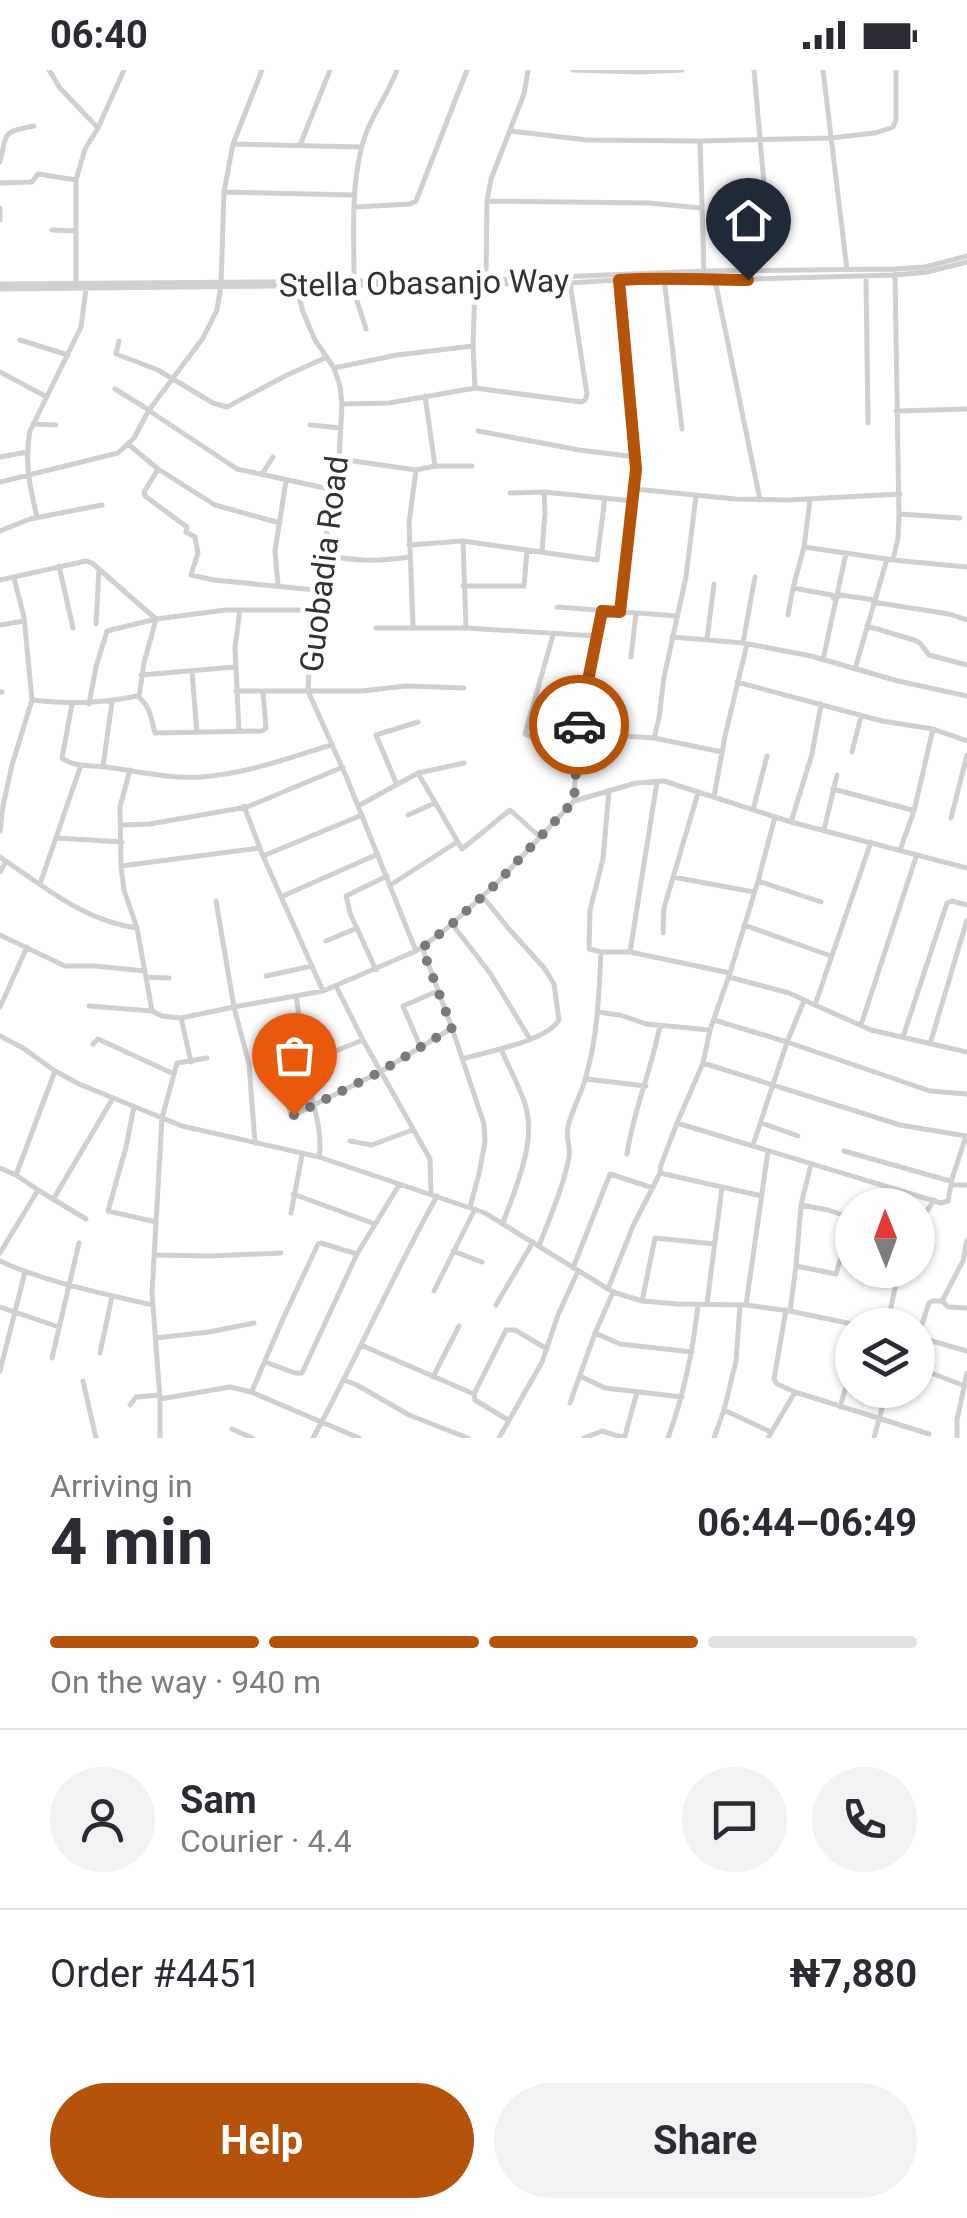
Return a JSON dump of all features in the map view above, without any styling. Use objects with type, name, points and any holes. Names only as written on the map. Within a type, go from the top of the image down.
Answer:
[{"type":"street","points":[[49,70],[60,88],[98,128]]},
{"type":"street","points":[[124,70],[85,149],[76,180],[76,285],[221,284]]},
{"type":"street","points":[[0,482],[118,453],[204,338],[217,310],[224,192],[234,144],[262,70]]},
{"type":"street","points":[[300,146],[330,70]]},
{"type":"street","points":[[366,329],[353,283],[355,194],[361,147],[397,70]]},
{"type":"street","points":[[355,207],[416,201],[467,70]]},
{"type":"street","points":[[486,282],[491,179],[524,94],[528,70]]},
{"type":"street","points":[[573,70],[682,70]]},
{"type":"street","points":[[754,70],[766,206]]},
{"type":"street","points":[[823,70],[847,270]]},
{"type":"street","points":[[511,131],[587,140],[700,141],[875,133],[893,127],[896,120],[896,70]]},
{"type":"street","points":[[0,162],[6,134],[34,126]]},
{"type":"street","points":[[700,141],[704,271]]},
{"type":"street","points":[[234,144],[361,147]]},
{"type":"street","points":[[0,183],[32,182],[38,174],[76,180]]},
{"type":"street","points":[[224,192],[355,194]]},
{"type":"street","points":[[487,201],[649,203],[701,208]]},
{"type":"street","points":[[0,208],[0,220]]},
{"type":"street","points":[[52,230],[76,231]]},
{"type":"street","name":"Stella Obasanjo Way","points":[[0,287],[570,283],[606,277],[716,280],[866,276],[927,272],[967,259]]},
{"type":"street","points":[[285,283],[486,282],[704,271],[895,272],[898,538],[873,601],[855,669]]},
{"type":"street","points":[[866,276],[868,423]]},
{"type":"street","points":[[664,277],[682,429]]},
{"type":"street","points":[[619,280],[636,456],[620,612]]},
{"type":"street","points":[[716,280],[760,500]]},
{"type":"street","points":[[342,404],[389,402],[475,388],[582,402],[587,394],[570,283]]},
{"type":"street","points":[[474,284],[475,388]]},
{"type":"street","name":"Guobadia Road","points":[[296,285],[315,340],[334,368],[342,404],[339,459],[312,610],[308,691],[439,990],[484,1124],[473,1208],[434,1291]]},
{"type":"street","points":[[36,517],[27,474],[33,424],[81,327],[86,288]]},
{"type":"street","points":[[20,340],[68,355]]},
{"type":"street","points":[[119,340],[116,354],[227,407],[326,357]]},
{"type":"street","points":[[334,368],[473,346]]},
{"type":"street","points":[[0,372],[48,397]]},
{"type":"street","points":[[115,389],[237,469],[334,490]]},
{"type":"street","points":[[425,396],[435,466]]},
{"type":"street","points":[[896,411],[967,408]]},
{"type":"street","points":[[33,424],[56,425]]},
{"type":"street","points":[[310,424],[342,428]]},
{"type":"street","points":[[478,431],[636,456]]},
{"type":"street","points":[[128,444],[215,504],[280,523]]},
{"type":"street","points":[[0,457],[27,452]]},
{"type":"street","points":[[262,474],[272,457]]},
{"type":"street","points":[[339,459],[416,470],[472,466]]},
{"type":"street","points":[[158,468],[144,496],[178,519],[187,527],[186,532],[195,537],[198,553],[191,575],[316,590]]},
{"type":"street","points":[[413,626],[409,522],[416,470]]},
{"type":"street","points":[[278,585],[275,551],[286,481]]},
{"type":"street","points":[[634,489],[760,500],[900,494]]},
{"type":"street","points":[[510,494],[544,492],[633,501]]},
{"type":"street","points":[[542,552],[544,492]]},
{"type":"street","points":[[654,738],[686,577],[696,496]]},
{"type":"street","points":[[409,546],[463,542],[598,560],[605,498]]},
{"type":"street","points":[[788,615],[810,500]]},
{"type":"street","points":[[0,531],[36,517],[102,504]]},
{"type":"street","points":[[900,514],[960,518]]},
{"type":"street","points":[[463,542],[466,628]]},
{"type":"street","points":[[804,547],[967,567]]},
{"type":"street","points":[[463,586],[524,586],[527,551]]},
{"type":"street","points":[[823,660],[846,553]]},
{"type":"street","points":[[324,555],[374,562],[409,557]]},
{"type":"street","points":[[0,580],[86,561],[156,619]]},
{"type":"street","points":[[59,566],[74,628]]},
{"type":"street","points":[[96,624],[99,569]]},
{"type":"street","points":[[714,798],[754,577]]},
{"type":"street","points":[[0,831],[9,776],[32,700],[24,621],[14,578]]},
{"type":"street","points":[[707,640],[714,584]]},
{"type":"street","points":[[794,588],[832,595],[834,599]]},
{"type":"street","points":[[834,599],[841,595],[967,620]]},
{"type":"street","points":[[557,607],[677,616]]},
{"type":"street","points":[[240,609],[235,647],[240,731]]},
{"type":"street","points":[[89,704],[105,632],[109,630],[156,619],[240,609],[312,610]]},
{"type":"street","points":[[574,801],[577,735],[602,611]]},
{"type":"street","points":[[631,657],[636,612]]},
{"type":"street","points":[[139,697],[156,619]]},
{"type":"street","points":[[0,625],[24,621]]},
{"type":"street","points":[[376,628],[413,626],[596,636]]},
{"type":"street","points":[[867,626],[914,640],[928,654],[967,664]]},
{"type":"street","points":[[553,634],[525,734],[540,740],[577,735],[654,738],[722,752]]},
{"type":"street","points":[[672,637],[745,643],[967,696]]},
{"type":"street","points":[[141,675],[236,667]]},
{"type":"street","points":[[192,672],[197,733]]},
{"type":"street","points":[[738,682],[967,741]]},
{"type":"street","points":[[236,691],[464,688]]},
{"type":"street","points":[[139,697],[152,715],[156,734],[197,733],[266,729],[264,692]]},
{"type":"street","points":[[32,700],[89,704],[139,697]]},
{"type":"street","points":[[103,766],[112,702]]},
{"type":"street","points":[[72,704],[62,758],[81,765],[200,777],[286,760],[332,744]]},
{"type":"street","points":[[791,822],[812,754],[821,704]]},
{"type":"street","points":[[852,752],[861,715]]},
{"type":"street","points":[[397,785],[376,735],[418,722]]},
{"type":"street","points":[[900,850],[933,730]]},
{"type":"street","points":[[951,818],[967,754]]},
{"type":"street","points":[[752,810],[767,756]]},
{"type":"street","points":[[358,806],[418,774],[464,763]]},
{"type":"street","points":[[40,884],[81,765]]},
{"type":"street","points":[[120,824],[165,822],[248,806],[342,767]]},
{"type":"street","points":[[130,770],[120,808],[121,866],[152,1011]]},
{"type":"street","points":[[418,774],[462,849],[510,810],[539,836]]},
{"type":"street","points":[[824,831],[837,775]]},
{"type":"street","points":[[630,952],[657,781]]},
{"type":"street","points":[[89,1006],[152,1011],[181,1018],[324,991],[376,970],[419,949],[452,924],[517,863],[574,801],[636,782],[657,781],[791,822],[967,868]]},
{"type":"street","points":[[833,789],[914,810]]},
{"type":"street","points":[[610,790],[603,859],[590,910],[589,949],[630,952],[730,975],[789,993],[861,1026],[967,1052]]},
{"type":"street","points":[[662,934],[664,908],[698,793]]},
{"type":"street","points":[[408,815],[436,803]]},
{"type":"street","points":[[244,806],[324,991]]},
{"type":"street","points":[[263,856],[362,815]]},
{"type":"street","points":[[570,1403],[633,1226],[660,1173],[702,1063],[775,817]]},
{"type":"street","points":[[57,838],[122,842]]},
{"type":"street","points":[[391,885],[456,842]]},
{"type":"street","points":[[815,1005],[871,842]]},
{"type":"street","points":[[121,866],[260,848]]},
{"type":"street","points":[[282,896],[378,854]]},
{"type":"street","points":[[861,1026],[916,856]]},
{"type":"street","points":[[0,872],[3,859],[77,908],[99,919],[137,928]]},
{"type":"street","points":[[376,970],[346,896],[387,876]]},
{"type":"street","points":[[672,877],[754,892]]},
{"type":"street","points":[[758,881],[821,902]]},
{"type":"street","points":[[462,1059],[530,1039],[556,1026],[559,1020],[554,984],[545,968],[482,896]]},
{"type":"street","points":[[216,901],[234,1007],[250,1064],[255,1142]]},
{"type":"street","points":[[903,1038],[947,903],[967,906]]},
{"type":"street","points":[[930,1044],[967,920]]},
{"type":"street","points":[[452,924],[490,973],[530,1039]]},
{"type":"street","points":[[744,925],[832,956]]},
{"type":"street","points":[[326,941],[357,928]]},
{"type":"street","points":[[0,935],[66,966],[95,966],[169,978]]},
{"type":"street","points":[[0,1007],[27,947]]},
{"type":"street","points":[[496,1305],[536,1244],[559,1192],[570,1148],[566,1135],[586,1079],[598,1012],[601,952]]},
{"type":"street","points":[[266,976],[312,966]]},
{"type":"street","points":[[313,1438],[434,1194],[430,1159],[336,986]]},
{"type":"street","points":[[420,1046],[403,1006],[439,990]]},
{"type":"street","points":[[296,996],[321,1146],[319,1157]]},
{"type":"street","points":[[753,1145],[804,1001]]},
{"type":"street","points":[[598,1012],[620,1014],[646,1024],[710,1030]]},
{"type":"street","points":[[181,1018],[191,1062]]},
{"type":"street","points":[[714,1020],[930,1091],[967,1094]]},
{"type":"street","points":[[628,1154],[660,1025]]},
{"type":"street","points":[[284,1085],[291,1116],[380,1072],[452,1028]]},
{"type":"street","points":[[0,1036],[55,1071],[182,1126],[319,1157],[473,1208],[610,1290],[642,1300],[743,1305],[835,1320]]},
{"type":"street","points":[[92,1044],[98,1040],[174,1074]]},
{"type":"street","points":[[333,1052],[362,1040]]},
{"type":"street","points":[[500,1048],[527,1111],[528,1128],[503,1223]]},
{"type":"street","points":[[160,1438],[152,1305],[162,1118],[177,1063],[207,1058]]},
{"type":"street","points":[[702,1063],[900,1125],[967,1135],[948,1201],[935,1200]]},
{"type":"street","points":[[16,1175],[55,1071]]},
{"type":"street","points":[[586,1079],[646,1086]]},
{"type":"street","points":[[54,1198],[113,1098]]},
{"type":"street","points":[[134,1107],[108,1210],[157,1223]]},
{"type":"street","points":[[677,1123],[893,1188]]},
{"type":"street","points":[[762,1123],[798,1136]]},
{"type":"street","points":[[350,1141],[372,1145],[412,1130]]},
{"type":"street","points":[[714,1438],[736,1361],[768,1151]]},
{"type":"street","points":[[844,1151],[967,1185]]},
{"type":"street","points":[[291,1213],[302,1155]]},
{"type":"street","points":[[811,1164],[800,1204],[796,1266],[774,1379],[776,1384],[835,1405]]},
{"type":"street","points":[[0,1168],[86,1219]]},
{"type":"street","points":[[660,1173],[762,1196]]},
{"type":"street","points":[[499,1438],[548,1349],[610,1174],[653,1188]]},
{"type":"street","points":[[265,1362],[302,1374],[356,1254],[399,1185]]},
{"type":"street","points":[[706,1304],[722,1187]]},
{"type":"street","points":[[0,1252],[38,1190]]},
{"type":"street","points":[[293,1194],[374,1224]]},
{"type":"street","points":[[800,1204],[835,1212]]},
{"type":"street","points":[[642,1300],[655,1238],[714,1244]]},
{"type":"street","points":[[942,1301],[963,1261],[967,1240]]},
{"type":"street","points":[[52,1358],[79,1243]]},
{"type":"street","points":[[251,1392],[318,1244],[356,1254]]},
{"type":"street","points":[[453,1251],[482,1262]]},
{"type":"street","points":[[154,1255],[281,1253]]},
{"type":"street","points":[[0,1261],[25,1272],[152,1305]]},
{"type":"street","points":[[796,1266],[835,1274]]},
{"type":"street","points":[[0,1372],[25,1272]]},
{"type":"street","points":[[100,1353],[112,1296]]},
{"type":"street","points":[[928,1308],[932,1300],[967,1308]]},
{"type":"street","points":[[668,1438],[682,1397],[698,1304]]},
{"type":"street","points":[[0,1307],[59,1327]]},
{"type":"street","points":[[155,1338],[254,1323]]},
{"type":"street","points":[[433,1377],[459,1326]]},
{"type":"street","points":[[508,1420],[476,1400],[474,1394],[506,1330],[515,1330],[548,1349]]},
{"type":"street","points":[[595,1333],[620,1344],[692,1352]]},
{"type":"street","points":[[935,1342],[967,1351]]},
{"type":"street","points":[[361,1345],[474,1394]]},
{"type":"street","points":[[957,1438],[967,1373]]},
{"type":"street","points":[[935,1374],[965,1386]]},
{"type":"street","points":[[580,1376],[604,1388],[682,1397]]},
{"type":"street","points":[[84,1380],[96,1438]]},
{"type":"street","points":[[344,1380],[409,1414],[468,1438]]},
{"type":"street","points":[[130,1405],[136,1397],[230,1387],[251,1392],[359,1438]]},
{"type":"street","points":[[584,1438],[602,1432],[625,1436],[638,1392]]},
{"type":"street","points":[[724,1410],[770,1435],[796,1392]]},
{"type":"street","points":[[843,1408],[929,1434]]},
{"type":"street","points":[[874,1438],[881,1408]]},
{"type":"street","points":[[232,1429],[252,1438]]},
{"type":"way so far","points":[[294,1115],[380,1072],[452,1028],[422,948],[496,884],[574,801],[579,725]]},
{"type":"route","points":[[579,725],[602,611],[620,612],[636,469],[619,280],[748,280]]}]
